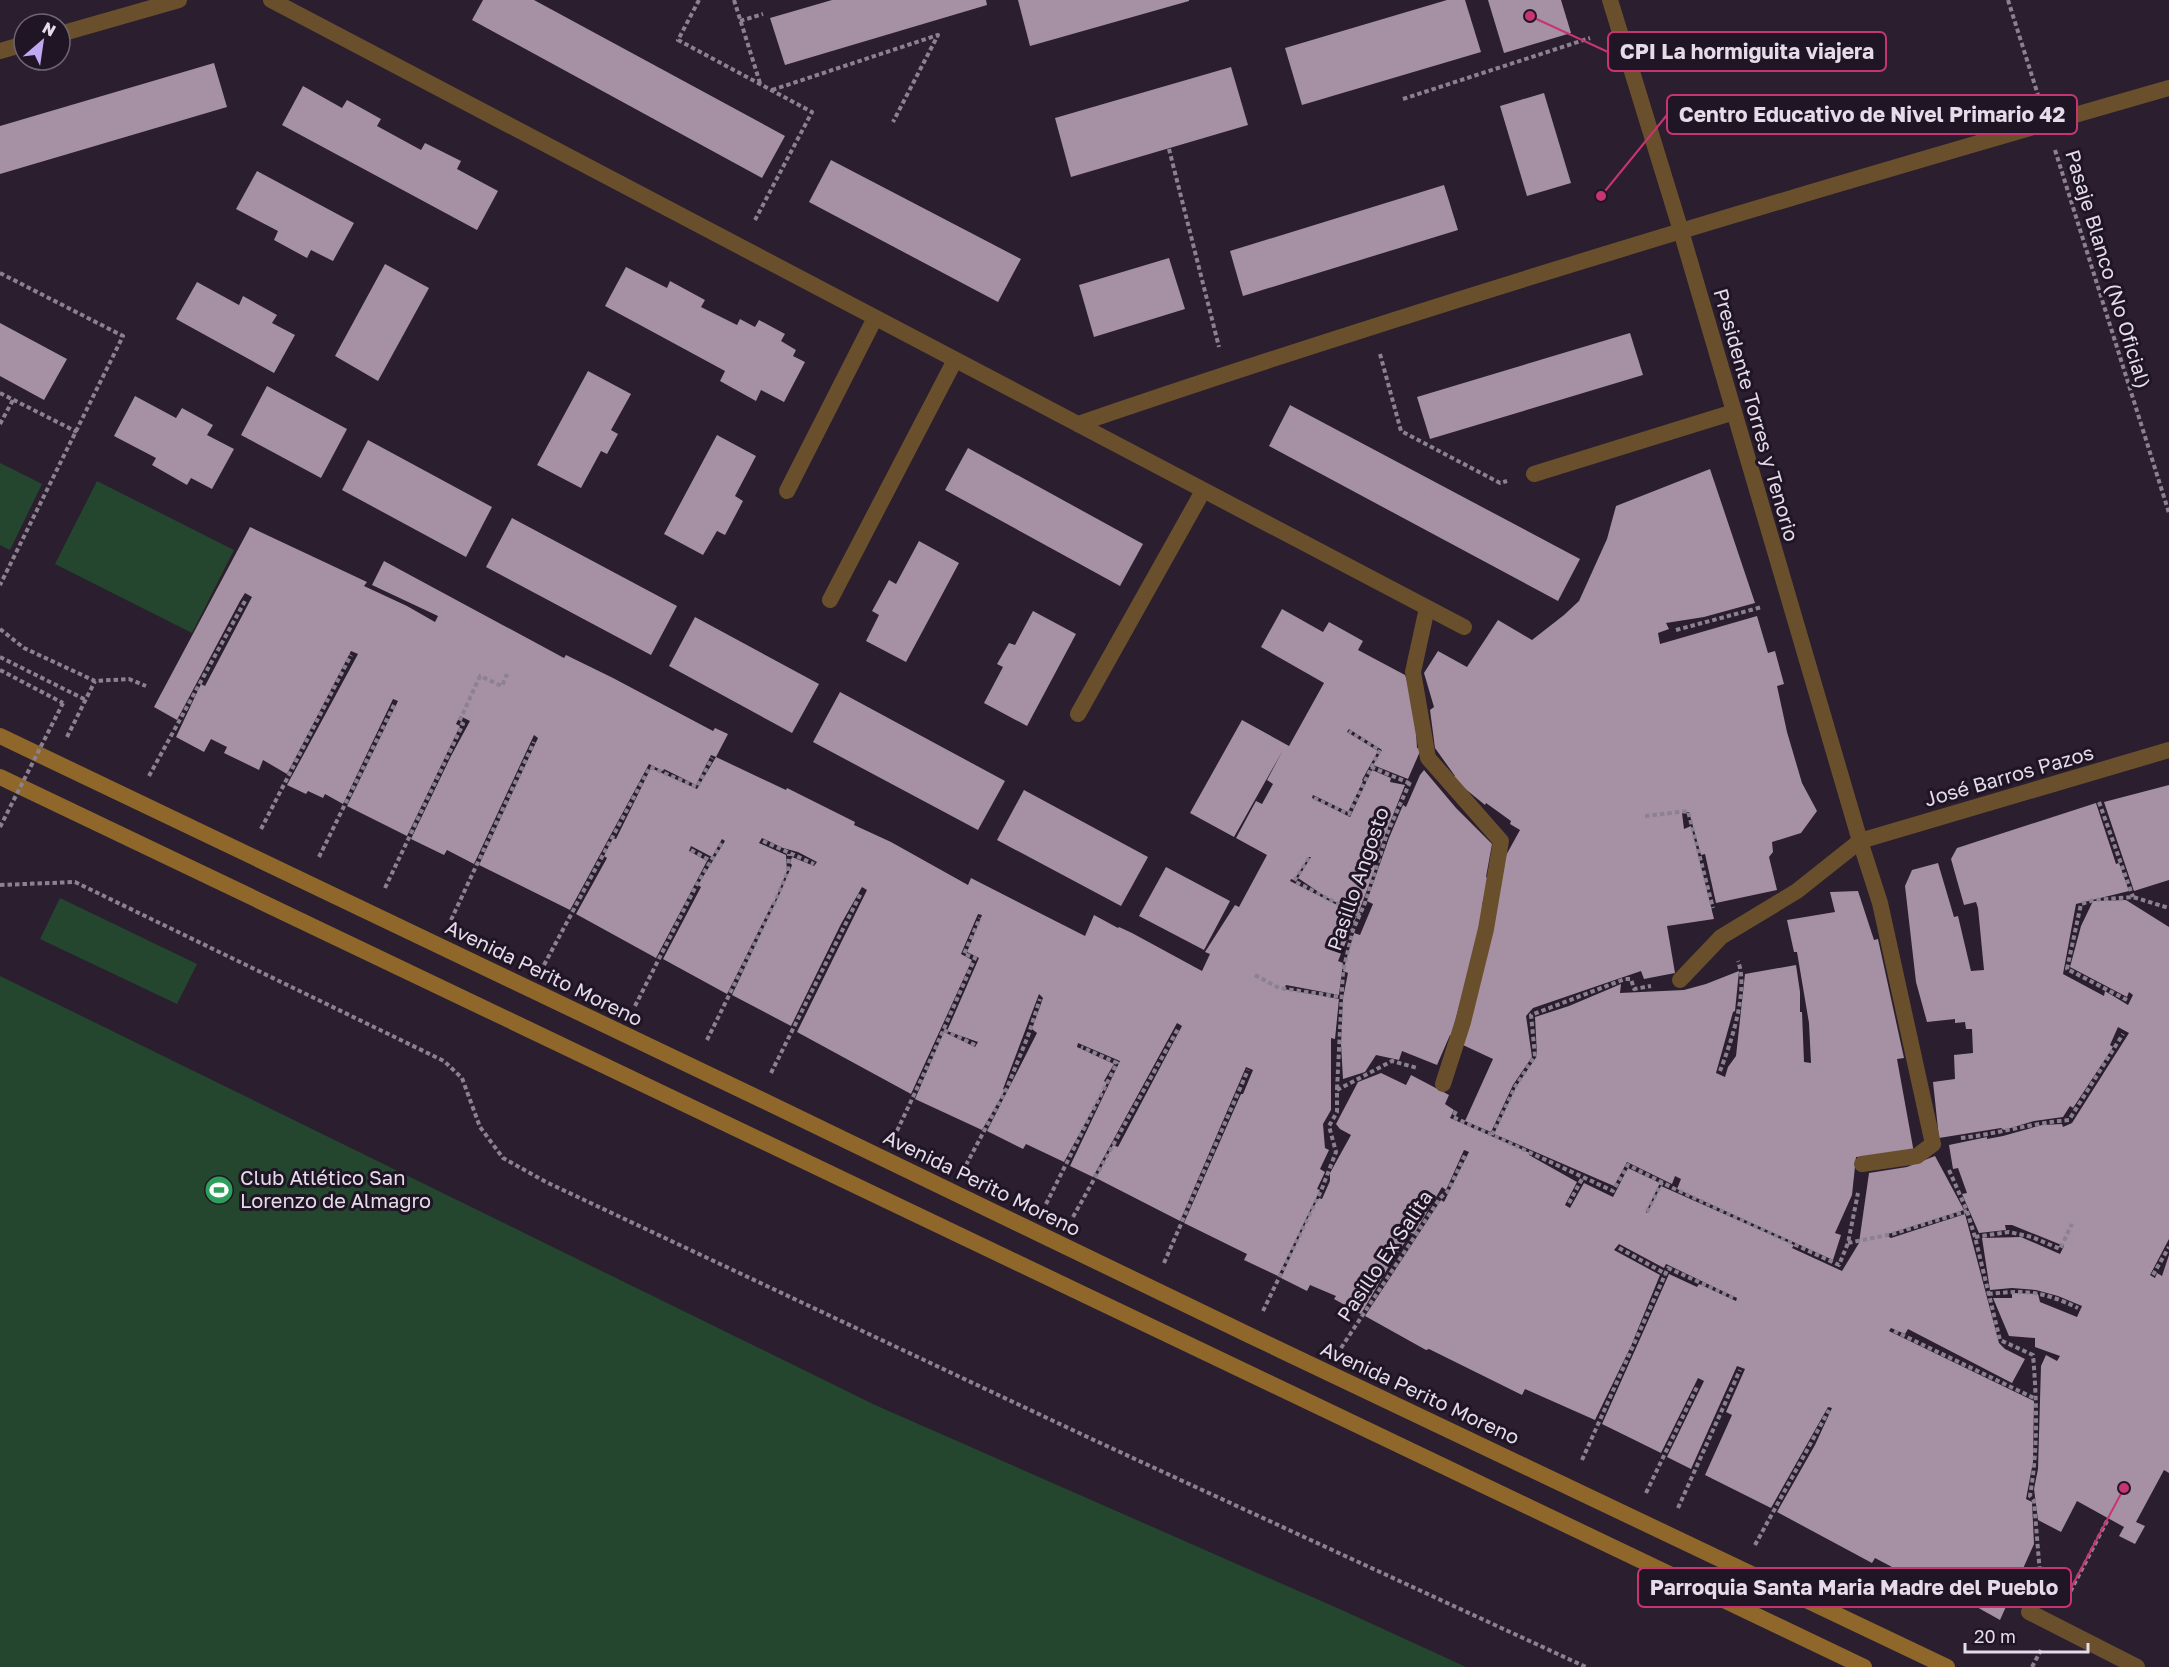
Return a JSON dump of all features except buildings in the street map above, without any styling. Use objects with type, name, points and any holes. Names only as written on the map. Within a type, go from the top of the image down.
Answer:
[{"type":"main road","name":"Avenida Perito Moreno","points":[[0,736],[1947,1667]]},
{"type":"main road","points":[[0,777],[1864,1667]]},
{"type":"street","points":[[72,31],[179,0]]},
{"type":"street","points":[[271,0],[1464,627]]},
{"type":"street","name":"Presidente Torres y Tenorio","points":[[1610,0],[1681,231],[1860,842],[1880,903],[1934,1144]]},
{"type":"street","points":[[1078,424],[1372,327],[1681,231],[2169,88]]},
{"type":"street","points":[[787,491],[875,318]]},
{"type":"street","points":[[830,600],[955,360]]},
{"type":"street","points":[[1534,474],[1734,412]]},
{"type":"street","points":[[1078,714],[1203,491]]},
{"type":"street","points":[[1427,608],[1413,672],[1428,758],[1501,841],[1486,929],[1463,1022],[1443,1084]]},
{"type":"street","name":"José Barros Pazos","points":[[1860,842],[2169,750]]},
{"type":"street","points":[[1680,980],[1725,935],[1797,891],[1860,842]]},
{"type":"street","points":[[1862,1164],[1917,1156],[1934,1144]]},
{"type":"street","points":[[2042,1618],[2137,1667]]},
{"type":"path","points":[[699,0],[678,39],[812,112],[741,248]]},
{"type":"path","points":[[734,0],[760,84]]},
{"type":"path","name":"Pasaje Blanco (No Oficial)","points":[[2008,0],[2169,513]]},
{"type":"path","points":[[740,21],[763,14]]},
{"type":"path","points":[[1403,99],[1619,28]]},
{"type":"path","points":[[771,90],[938,35],[893,122]]},
{"type":"path","points":[[1169,148],[1226,374]]},
{"type":"path","points":[[0,273],[123,336],[0,585]]},
{"type":"path","points":[[1372,327],[1401,431],[1500,483],[1534,474]]},
{"type":"path","points":[[0,393],[77,432]]},
{"type":"path","points":[[0,424],[13,400]]},
{"type":"path","points":[[1676,630],[1789,600]]},
{"type":"path","points":[[136,801],[245,601]]},
{"type":"path","points":[[0,629],[24,648],[95,681],[129,679],[146,687]]},
{"type":"path","points":[[249,854],[351,655]]},
{"type":"path","points":[[0,657],[86,700]]},
{"type":"path","points":[[0,670],[63,703],[0,826]]},
{"type":"path","points":[[373,913],[463,724],[459,722],[480,676],[501,686],[507,674]]},
{"type":"path","points":[[55,763],[95,681]]},
{"type":"path","points":[[307,882],[395,703]]},
{"type":"path","points":[[1314,798],[1349,814],[1380,750],[1348,732]]},
{"type":"path","points":[[440,946],[534,742]]},
{"type":"path","points":[[531,989],[650,767],[697,788],[712,758]]},
{"type":"path","name":"Pasillo Angosto","points":[[1251,1336],[1321,1191],[1336,1152],[1329,1126],[1337,1112],[1342,971],[1353,930],[1387,834],[1416,769],[1428,758]]},
{"type":"path","points":[[1371,767],[1409,783]]},
{"type":"path","points":[[2090,774],[2133,897]]},
{"type":"path","points":[[1645,816],[1688,811],[1725,935],[1743,973],[1734,1035],[1720,1071]]},
{"type":"path","points":[[622,1033],[722,842]]},
{"type":"path","points":[[763,842],[814,864]]},
{"type":"path","points":[[691,850],[711,861]]},
{"type":"path","points":[[694,1068],[774,904],[788,871],[789,854]]},
{"type":"path","points":[[1310,858],[1294,881],[1360,915]]},
{"type":"path","points":[[0,885],[75,882],[444,1061],[462,1078],[480,1127],[503,1158],[546,1182],[1096,1441],[1586,1667]]},
{"type":"path","points":[[758,1098],[861,893]]},
{"type":"path","points":[[2127,1000],[2067,969],[2081,904],[2094,900],[2133,897],[2169,908]]},
{"type":"path","points":[[883,1159],[975,958],[964,954],[980,918]]},
{"type":"path","points":[[1255,975],[1279,988],[1341,996]]},
{"type":"path","points":[[1492,1135],[1515,1087],[1535,1056],[1531,1015],[1625,979],[1631,979],[1634,989],[1680,980]]},
{"type":"path","points":[[952,1192],[1007,1088],[1040,999]]},
{"type":"path","points":[[1059,1244],[1113,1143],[1179,1028]]},
{"type":"path","points":[[944,1030],[975,1045]]},
{"type":"path","points":[[1934,1144],[1996,1134],[2040,1122],[2069,1120],[2123,1034]]},
{"type":"path","points":[[1032,1231],[1117,1063],[1081,1047]]},
{"type":"path","points":[[1337,1090],[1392,1061],[1417,1067],[1463,1095],[1453,1117],[1612,1191],[1628,1165],[1674,1189],[1839,1265],[1848,1243],[1862,1164]]},
{"type":"path","points":[[1153,1289],[1248,1070]]},
{"type":"path","points":[[1934,1144],[1942,1153],[1967,1211],[2000,1340],[2033,1355],[2037,1400],[2035,1468],[2030,1496],[2034,1500],[2042,1618],[2032,1667]]},
{"type":"path","name":"Pasillo Ex Salita","points":[[1326,1371],[1440,1198],[1448,1191],[1465,1155]]},
{"type":"path","points":[[1569,1203],[1583,1177]]},
{"type":"path","points":[[1647,1212],[1662,1182]]},
{"type":"path","points":[[1848,1243],[1892,1234],[1967,1211]]},
{"type":"path","points":[[1975,1238],[2009,1232],[2032,1237],[2060,1249],[2072,1224]]},
{"type":"path","points":[[2153,1275],[2169,1247]]},
{"type":"path","points":[[1619,1248],[1666,1274]]},
{"type":"path","points":[[1569,1488],[1668,1268],[1734,1299]]},
{"type":"path","points":[[1988,1294],[2038,1292],[2078,1308]]},
{"type":"path","points":[[1894,1331],[2037,1400]]},
{"type":"path","points":[[1666,1534],[1740,1370]]},
{"type":"path","points":[[1633,1518],[1698,1385]]},
{"type":"path","points":[[1742,1569],[1829,1410]]},
{"type":"path","points":[[2042,1618],[2108,1519]]},
{"type":"green space","points":[[0,463],[42,484],[10,550],[0,545]]},
{"type":"green space","points":[[97,481],[234,550],[192,633],[55,564]]},
{"type":"green space","points":[[60,898],[197,964],[177,1004],[40,939]]},
{"type":"green space","name":"Club Atlético San Lorenzo de Almagro","points":[[0,976],[875,1405],[1466,1667],[0,1667]]},
{"type":"place","name":"CPI La hormiguita viajera","points":[[1530,16]]},
{"type":"place","name":"Centro Educativo de Nivel Primario 42","points":[[1601,196]]},
{"type":"place","name":"Club Atlético San Lorenzo de Almagro","points":[[219,1190]]},
{"type":"place","name":"Parroquia Santa Maria Madre del Pueblo","points":[[2124,1488]]}]
